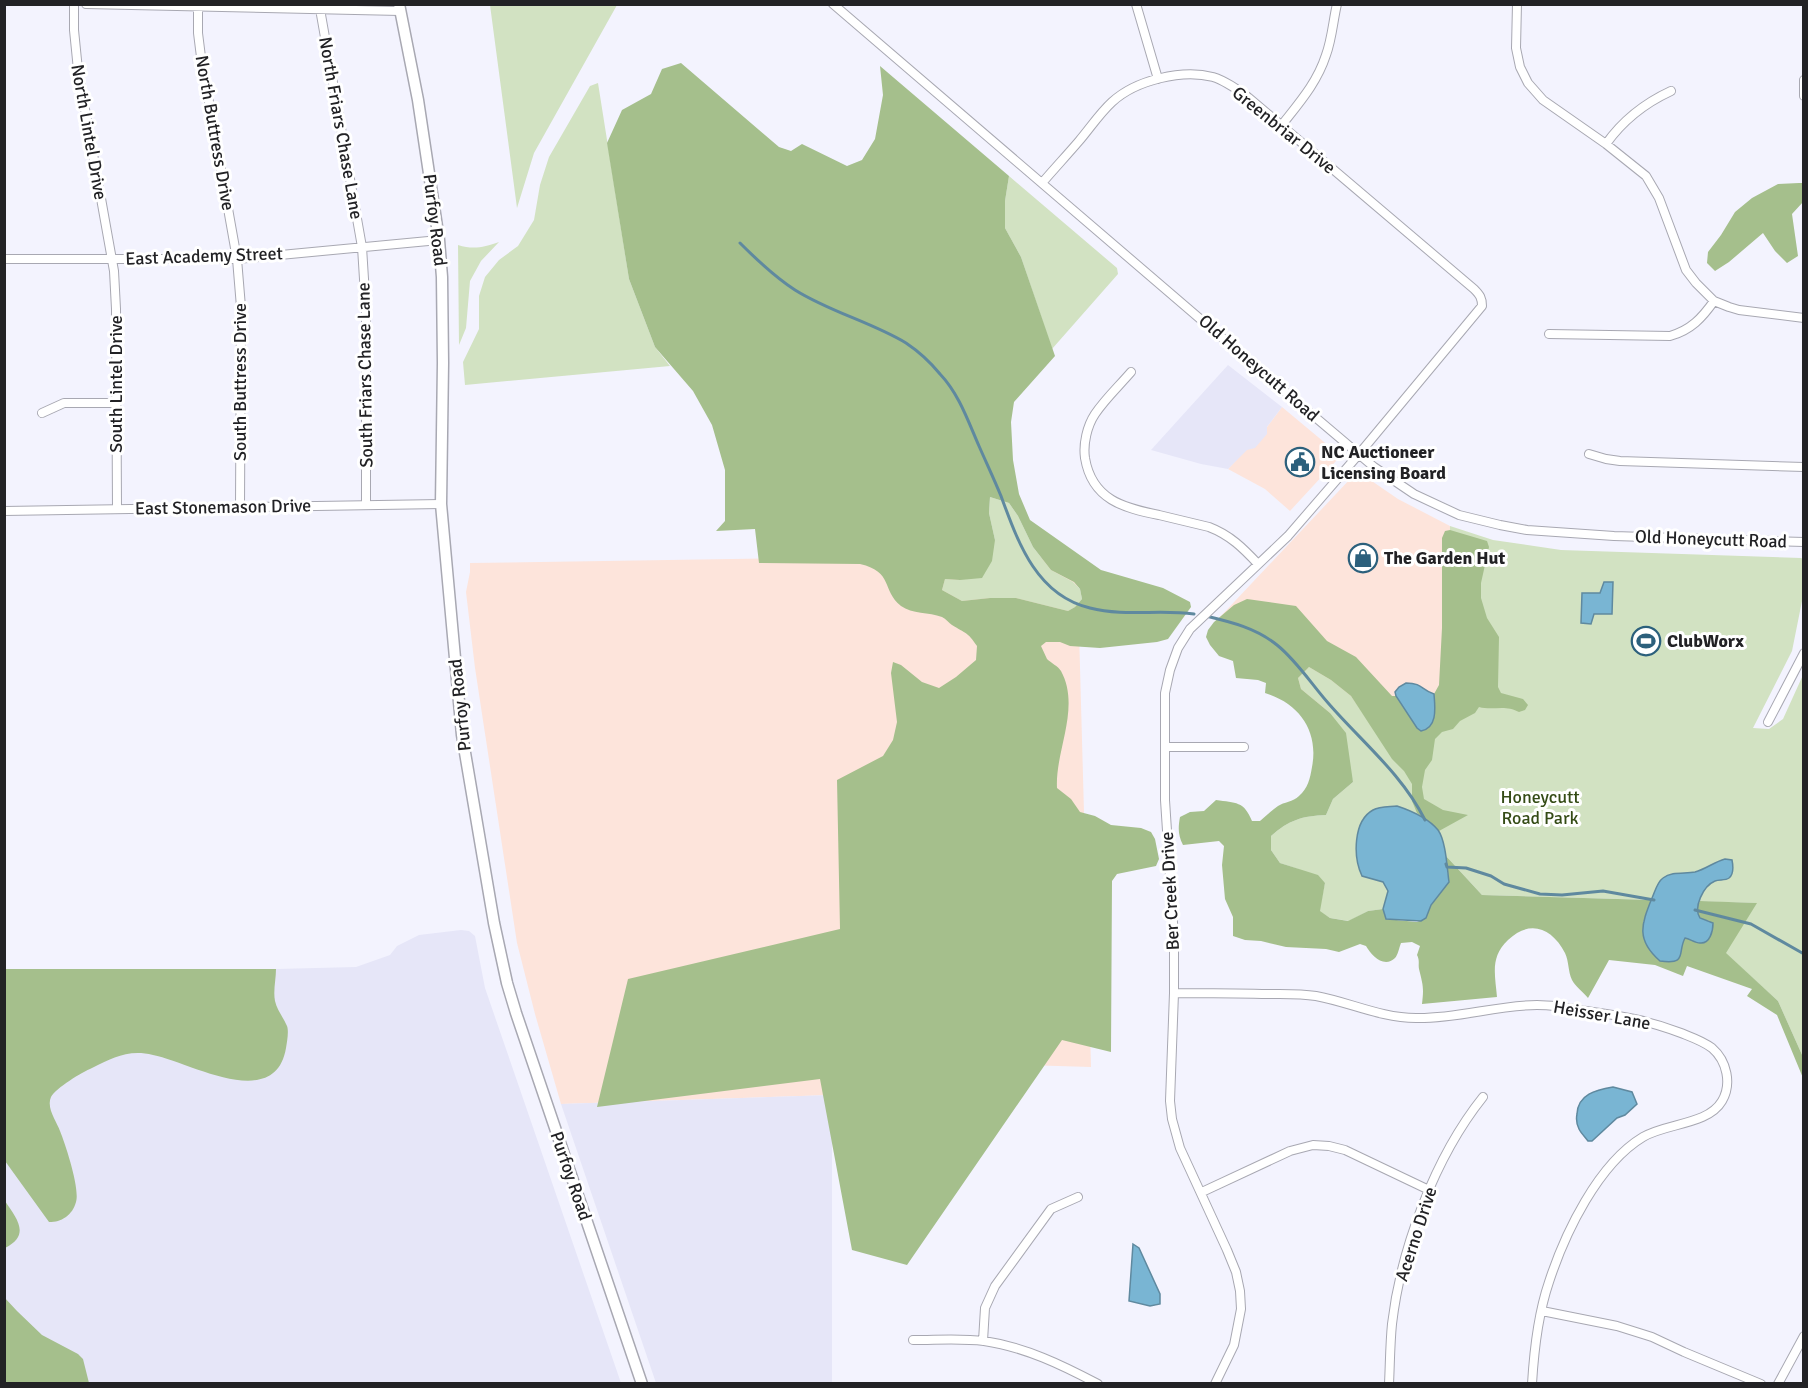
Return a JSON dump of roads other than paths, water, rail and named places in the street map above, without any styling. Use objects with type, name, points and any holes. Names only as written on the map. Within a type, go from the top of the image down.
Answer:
[{"type":"street","name":"North Lintel Drive","points":[[74,4],[78,70],[112,259]]},
{"type":"street","points":[[86,4],[320,9],[399,8]]},
{"type":"street","name":"Old Honeycutt Road","points":[[833,4],[1359,454],[1389,478],[1426,501],[1458,515],[1527,530],[1614,536],[1803,542]]},
{"type":"street","points":[[1136,4],[1158,79]]},
{"type":"street","points":[[1281,126],[1318,77],[1327,53],[1338,4]]},
{"type":"street","points":[[1517,4],[1516,48],[1520,67],[1528,83],[1543,100],[1639,169],[1650,182],[1659,198],[1686,270],[1696,283],[1714,301],[1739,310],[1803,318]]},
{"type":"street","name":"North Buttress Drive","points":[[198,7],[201,57],[237,259]]},
{"type":"street","name":"Purfoy Road","points":[[399,8],[418,100],[439,240],[443,363],[441,504],[462,735],[494,923],[504,972],[516,1013],[642,1383]]},
{"type":"street","name":"North Friars Chase Lane","points":[[320,9],[362,247]]},
{"type":"street","name":"Greenbriar Drive","points":[[1042,183],[1112,102],[1132,89],[1158,79],[1180,75],[1215,78],[1236,88],[1474,289],[1480,296],[1482,306]]},
{"type":"street","points":[[1803,80],[1803,96]]},
{"type":"street","points":[[1606,144],[1626,121],[1647,104],[1671,91]]},
{"type":"street","name":"East Academy Street","points":[[4,259],[237,259],[439,240]]},
{"type":"street","name":"South Friars Chase Lane","points":[[362,247],[366,311],[366,504]]},
{"type":"street","name":"South Lintel Drive","points":[[112,259],[116,309],[117,509]]},
{"type":"street","name":"South Buttress Drive","points":[[237,259],[241,307],[240,506]]},
{"type":"street","points":[[1549,334],[1670,336],[1698,322],[1714,301]]},
{"type":"street","name":"Ber Creek Drive","points":[[1215,1383],[1234,1345],[1242,1309],[1236,1272],[1202,1192],[1180,1148],[1172,1119],[1170,1068],[1174,938],[1165,800],[1165,693],[1170,670],[1178,648],[1197,620],[1288,536],[1482,306]]},
{"type":"street","points":[[1131,372],[1095,414],[1087,432],[1085,455],[1096,486],[1115,503],[1128,508],[1209,526],[1220,531],[1231,537],[1258,564]]},
{"type":"street","points":[[42,413],[64,403],[117,403]]},
{"type":"street","points":[[1589,454],[1620,461],[1803,467]]},
{"type":"street","name":"East Stonemason Drive","points":[[4,511],[441,504]]},
{"type":"street","points":[[1768,722],[1803,653]]},
{"type":"street","points":[[1165,747],[1244,747]]},
{"type":"street","name":"Heisser Lane","points":[[1174,993],[1312,995],[1385,1014],[1416,1018],[1473,1013],[1516,1006],[1552,1005],[1642,1020],[1711,1047],[1726,1069],[1726,1090],[1723,1100],[1711,1114],[1662,1128],[1643,1137],[1606,1171],[1589,1196],[1568,1236],[1548,1284],[1537,1337],[1532,1383]]},
{"type":"street","name":"Acerno Drive","points":[[1389,1383],[1392,1323],[1412,1236],[1445,1153],[1464,1120],[1483,1098]]},
{"type":"street","points":[[1202,1192],[1290,1151],[1312,1145],[1345,1150],[1429,1190]]},
{"type":"street","points":[[983,1341],[985,1308],[995,1286],[1051,1209],[1078,1197]]},
{"type":"street","points":[[1542,1311],[1617,1326],[1643,1334],[1761,1383]]},
{"type":"street","points":[[1778,1383],[1803,1336]]},
{"type":"street","points":[[914,1340],[983,1341],[1023,1349],[1098,1383]]},
{"type":"water","points":[[1604,582],[1613,582],[1612,614],[1594,614],[1591,624],[1581,623],[1582,593],[1600,593]]},
{"type":"water","points":[[1406,683],[1419,685],[1434,694],[1433,721],[1430,726],[1421,731],[1396,696],[1395,692]]},
{"type":"water","points":[[1397,806],[1419,815],[1434,826],[1441,835],[1444,848],[1449,882],[1431,905],[1426,918],[1421,921],[1386,919],[1383,909],[1388,891],[1383,882],[1362,876],[1357,859],[1358,831],[1366,815],[1382,807]]},
{"type":"water","points":[[1725,859],[1732,860],[1731,876],[1717,880],[1707,887],[1699,903],[1700,918],[1713,923],[1709,939],[1700,943],[1685,938],[1678,959],[1669,962],[1660,961],[1647,946],[1643,932],[1645,916],[1659,882],[1670,874],[1695,872]]},
{"type":"water","points":[[1613,1087],[1632,1092],[1637,1104],[1625,1115],[1617,1118],[1592,1141],[1588,1141],[1577,1124],[1578,1107],[1584,1097],[1589,1094]]},
{"type":"water","points":[[1133,1244],[1139,1248],[1160,1294],[1160,1304],[1150,1306],[1129,1301]]},
{"type":"waterway","points":[[740,243],[780,280],[808,298],[906,343],[920,353],[947,382],[962,408],[1022,548],[1043,579],[1056,591],[1071,601],[1103,611],[1194,614]]},
{"type":"waterway","points":[[1206,616],[1252,630],[1269,639],[1284,651],[1393,773],[1416,803],[1425,820]]},
{"type":"waterway","points":[[1446,864],[1447,867],[1466,868],[1491,876],[1504,884],[1540,894],[1562,895],[1603,891],[1654,900]]},
{"type":"waterway","points":[[1695,910],[1751,924],[1804,954]]},
{"type":"place","name":"NC Auctioneer Licensing Board","points":[[1300,462]]},
{"type":"place","name":"The Garden Hut","points":[[1363,558]]},
{"type":"place","name":"ClubWorx","points":[[1646,641]]},
{"type":"park label","name":"Honeycutt Road Park","points":[[1540,807]]}]
